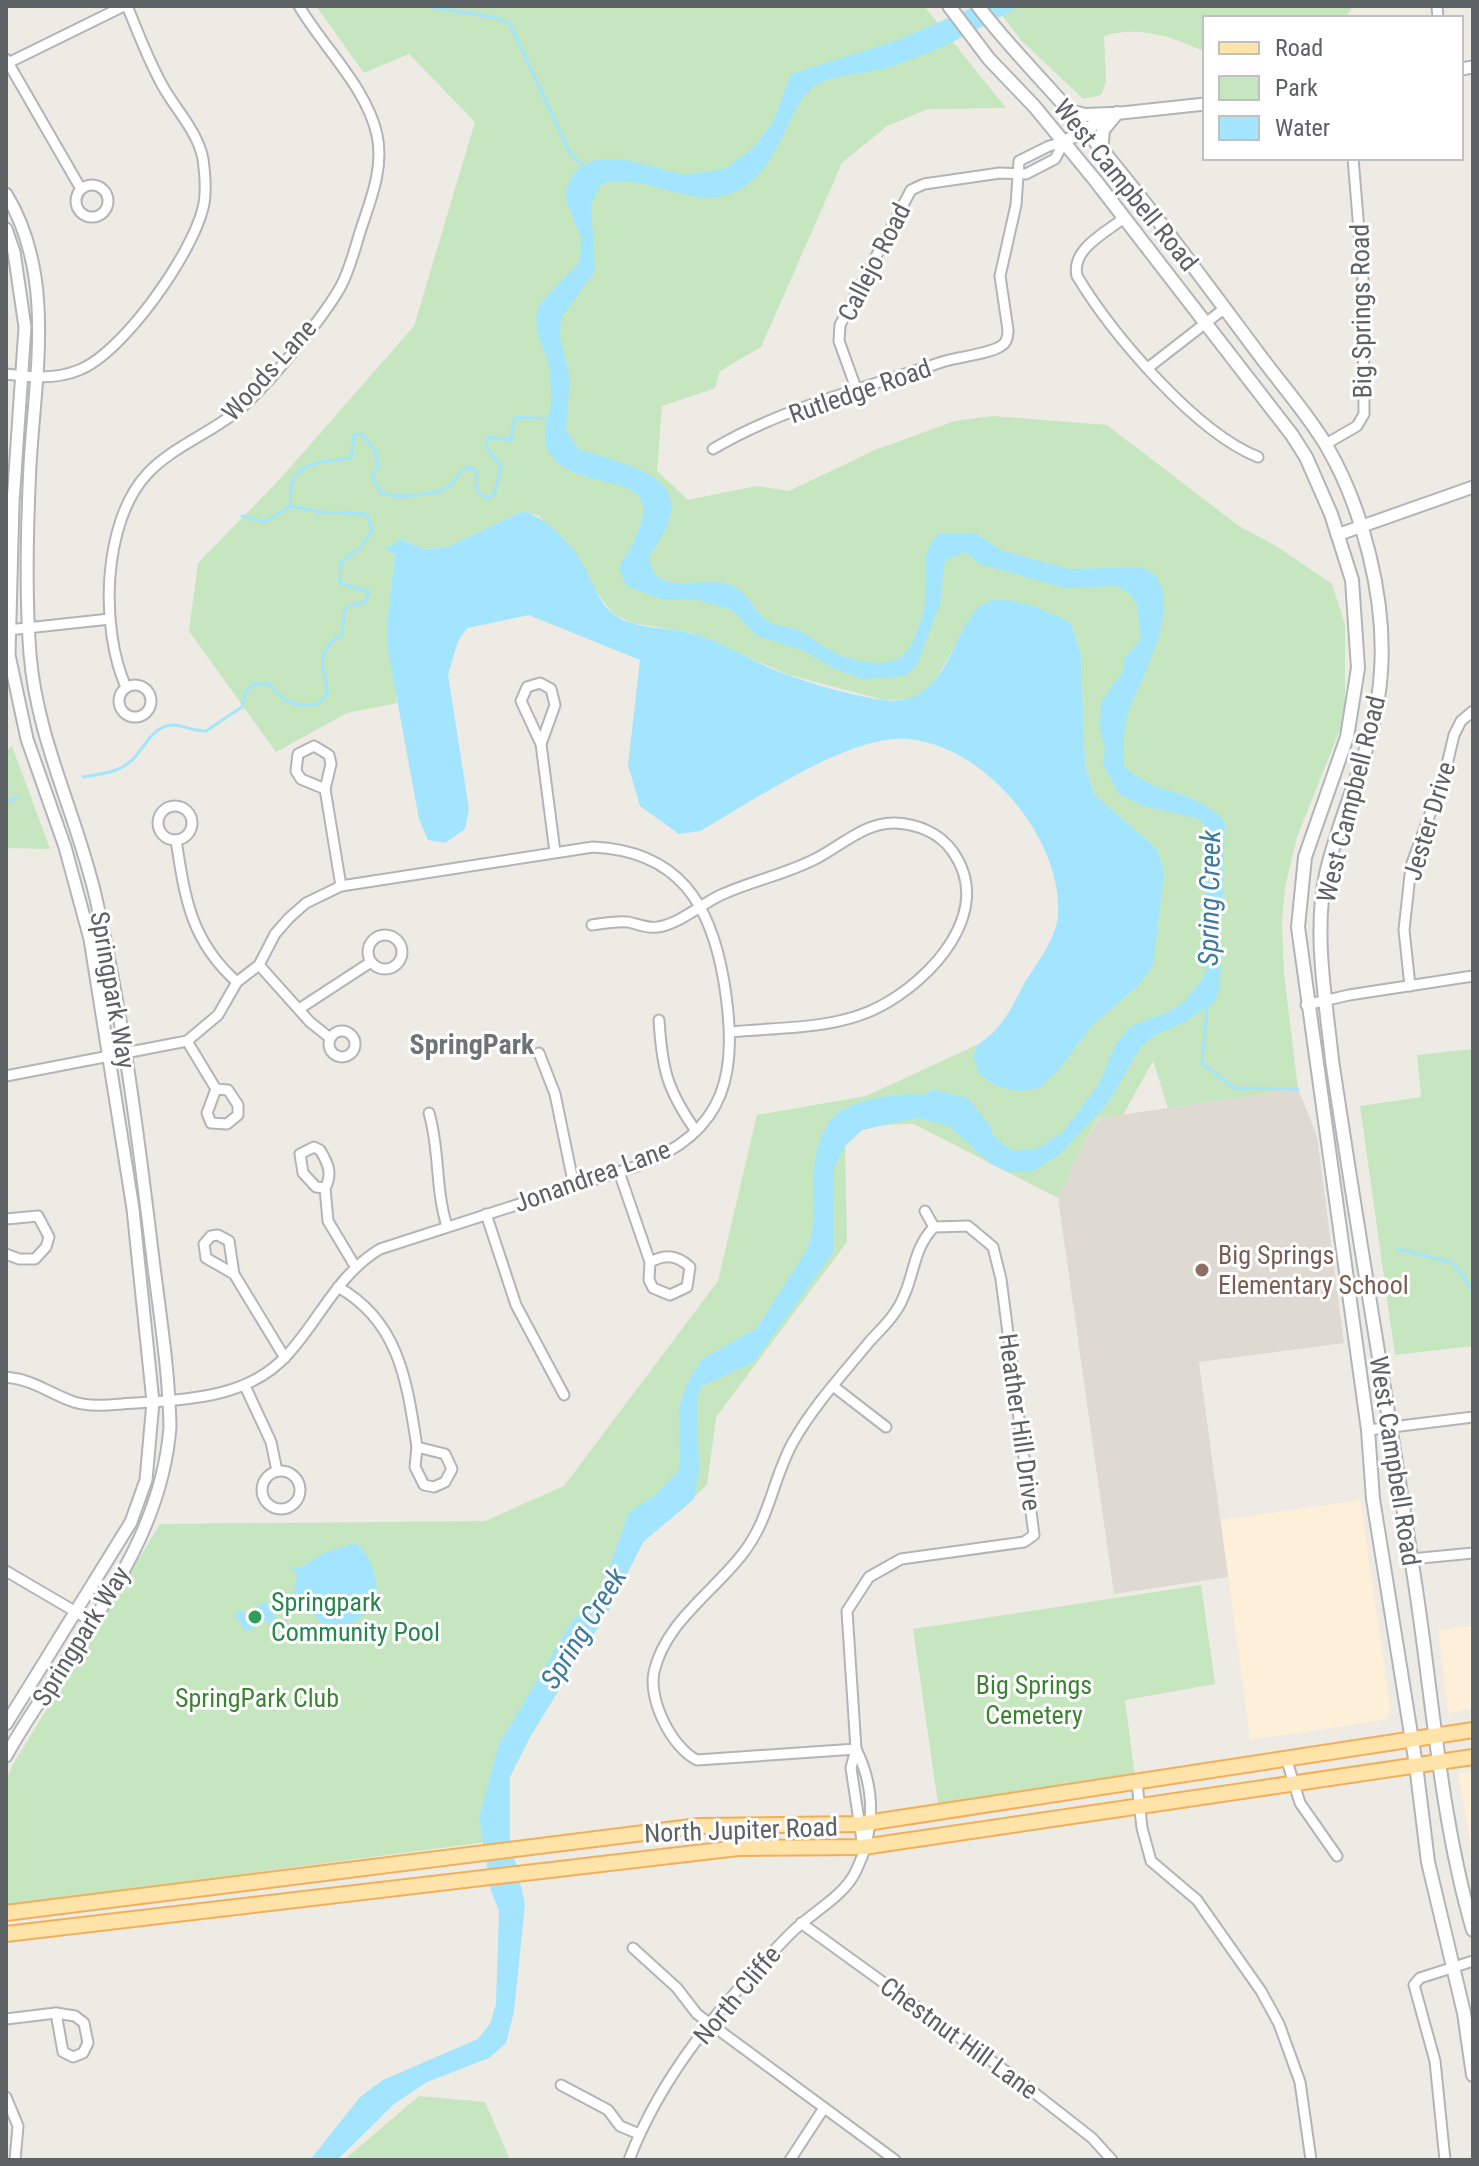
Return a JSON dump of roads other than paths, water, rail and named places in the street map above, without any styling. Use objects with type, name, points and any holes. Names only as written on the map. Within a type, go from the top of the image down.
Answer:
[{"type":"main road","name":"West Campbell Road","points":[[949,6],[989,59],[1064,142],[1306,457],[1352,580],[1358,621],[1354,703],[1347,737],[1305,857],[1298,927],[1306,1005],[1368,1430],[1373,1499],[1435,1901],[1464,2013],[1473,2075]]},
{"type":"main road","name":"West Campbell Road","points":[[978,6],[1007,44],[1069,111],[1225,308],[1326,444],[1360,527],[1376,582],[1381,622],[1381,672],[1375,726],[1325,878],[1321,922],[1326,1000],[1456,1875],[1473,1930]]},
{"type":"main road","points":[[1069,111],[1085,115],[1114,114]]},
{"type":"main road","points":[[1101,152],[1103,130],[1114,114]]},
{"type":"main road","points":[[1358,621],[1381,622]]},
{"type":"main road","points":[[1349,1292],[1367,1289]]},
{"type":"main road","name":"North Jupiter Road","points":[[6,1913],[699,1826],[866,1823],[1287,1761],[1473,1730]]},
{"type":"main road","name":"North Jupiter Road","points":[[6,1934],[238,1904],[738,1848],[863,1847],[1473,1757]]},
{"type":"main road","points":[[235,1884],[238,1904]]},
{"type":"street","points":[[6,374],[35,377],[80,370],[110,350],[161,285],[185,248],[203,209],[205,182],[202,156],[148,58],[126,6],[7,61],[81,189]]},
{"type":"street","name":"Woods Lane","points":[[126,687],[116,665],[110,619],[113,552],[120,519],[146,475],[164,459],[190,445],[244,406],[339,290],[378,172],[379,148],[373,120],[299,6]]},
{"type":"street","name":"Callejo Road","points":[[857,391],[839,341],[840,325],[911,190],[924,184],[1016,172],[1026,174],[1055,159],[1064,142],[1114,114],[1203,104]]},
{"type":"street","name":"Big Springs Road","points":[[1326,444],[1357,426],[1364,414],[1363,279],[1353,160]]},
{"type":"street","name":"Rutledge Road","points":[[713,449],[738,434],[857,391],[952,358],[1002,346],[1008,339],[1000,276],[1016,205],[1016,172]]},
{"type":"street","name":"Springpark Way","points":[[6,194],[27,240],[37,284],[28,502],[30,630],[35,690],[43,731],[97,903],[126,1055],[170,1401],[169,1451],[157,1503],[131,1559],[93,1622],[11,1736],[6,1756]]},
{"type":"street","points":[[1124,218],[1081,252],[1075,269],[1081,284],[1149,367],[1210,430],[1234,447],[1258,457]]},
{"type":"street","name":"Springpark Way","points":[[6,229],[14,252],[25,315],[9,503],[8,630],[16,701],[77,888],[111,1057],[133,1209],[153,1402],[151,1450],[139,1503],[78,1613],[6,1724]]},
{"type":"street","points":[[1149,367],[1225,308]]},
{"type":"street","points":[[1337,535],[1473,487]]},
{"type":"street","points":[[9,503],[28,502]]},
{"type":"street","points":[[8,630],[110,619]]},
{"type":"street","points":[[541,744],[555,705],[551,689],[540,683],[527,687],[521,701],[541,744],[555,852]]},
{"type":"street","name":"Jester Drive","points":[[1410,986],[1404,930],[1411,866],[1445,773],[1454,735],[1461,721],[1473,711]]},
{"type":"street","points":[[325,789],[301,779],[296,771],[298,754],[305,748],[314,746],[329,755],[331,764],[325,789],[341,886]]},
{"type":"street","points":[[592,925],[612,921],[660,927],[740,887],[797,869],[864,830],[885,823],[917,826],[938,836],[950,847],[964,873],[966,908],[954,938],[939,960],[899,995],[877,1008],[845,1019],[730,1032]]},
{"type":"street","points":[[176,840],[198,935],[218,965],[237,982]]},
{"type":"street","name":"Jonandrea Lane","points":[[6,1076],[187,1041],[218,1015],[237,982],[259,965],[275,934],[289,918],[306,903],[341,886],[555,852],[609,848],[641,855],[669,870],[700,906],[719,953],[730,1032],[730,1064],[726,1082],[711,1112],[696,1131],[667,1154],[619,1172],[394,1242],[355,1266],[285,1358],[245,1386],[220,1394],[170,1401],[99,1405],[75,1402],[29,1379],[6,1377]]},
{"type":"street","points":[[299,1009],[371,962]]},
{"type":"street","points":[[259,965],[330,1038]]},
{"type":"street","points":[[1306,1005],[1473,976]]},
{"type":"street","points":[[659,1020],[664,1075],[676,1103],[696,1131]]},
{"type":"street","points":[[187,1041],[216,1089]]},
{"type":"street","points":[[539,1053],[555,1094],[574,1186]]},
{"type":"street","points":[[429,1113],[436,1136],[440,1199],[447,1226]]},
{"type":"street","points":[[325,1188],[316,1187],[303,1173],[300,1154],[306,1148],[320,1150],[324,1156],[330,1174],[325,1188],[328,1221],[355,1266]]},
{"type":"street","points":[[619,1172],[650,1262],[649,1280],[653,1288],[670,1295],[687,1287],[690,1267],[682,1261],[662,1256],[650,1262]]},
{"type":"street","points":[[856,1749],[697,1760],[681,1747],[658,1706],[653,1679],[659,1657],[679,1625],[744,1553],[760,1529],[793,1442],[833,1386],[890,1320],[904,1297],[920,1242],[934,1227],[925,1211]]},
{"type":"street","points":[[486,1214],[516,1305],[564,1395]]},
{"type":"street","points":[[6,1219],[38,1216],[49,1237],[46,1247],[35,1259],[19,1259],[6,1254]]},
{"type":"street","name":"Heather Hill Drive","points":[[866,1823],[864,1766],[856,1749],[847,1637],[847,1611],[859,1588],[885,1566],[901,1559],[1024,1542],[1034,1535],[1001,1279],[993,1247],[968,1226],[934,1227]]},
{"type":"street","points":[[234,1274],[285,1358]]},
{"type":"street","points":[[338,1287],[378,1320],[401,1358],[417,1447],[415,1467],[424,1485],[434,1487],[445,1482],[452,1469],[445,1454],[417,1447]]},
{"type":"street","points":[[245,1386],[271,1442],[277,1471]]},
{"type":"street","points":[[833,1386],[886,1427]]},
{"type":"street","points":[[1368,1430],[1473,1417]]},
{"type":"street","points":[[277,1471],[286,1471],[299,1483],[297,1501],[281,1509],[272,1507],[262,1492],[269,1475],[277,1471]]},
{"type":"street","points":[[1411,1559],[1473,1553]]},
{"type":"street","points":[[6,1571],[93,1622]]},
{"type":"street","points":[[1287,1761],[1300,1803],[1337,1856]]},
{"type":"street","points":[[1137,1783],[1145,1847],[1151,1861],[1197,1900],[1261,1991],[1279,2024],[1300,2082],[1311,2160]]},
{"type":"street","points":[[863,1847],[866,1823]]},
{"type":"street","name":"North Cliffe","points":[[629,2160],[639,2134],[709,2023],[731,1994],[801,1923],[849,1881],[863,1847]]},
{"type":"street","name":"Chestnut Hill Lane","points":[[801,1923],[1018,2080],[1092,2138],[1112,2160]]},
{"type":"street","points":[[633,1948],[677,1988],[697,2014],[895,2160]]},
{"type":"street","points":[[1445,2160],[1435,2061],[1413,1990],[1420,1978],[1473,1961]]},
{"type":"street","points":[[6,2019],[56,2013],[75,2016],[84,2023],[88,2043],[83,2053],[73,2057],[63,2052],[56,2013]]},
{"type":"street","points":[[561,2085],[608,2110],[620,2126],[639,2134]]},
{"type":"street","points":[[6,2097],[18,2126],[15,2160]]},
{"type":"street","points":[[790,2160],[824,2108]]},
{"type":"water","points":[[976,6],[1019,6],[921,56],[887,68],[816,85],[798,106],[764,168],[737,191],[703,197],[635,182],[601,184],[591,204],[595,271],[561,318],[560,338],[570,378],[566,429],[578,449],[643,471],[669,493],[671,509],[665,530],[649,556],[653,571],[661,579],[729,584],[740,590],[769,622],[802,631],[832,651],[861,661],[882,663],[905,654],[918,630],[926,597],[926,556],[938,534],[975,533],[1003,551],[1069,569],[1139,567],[1155,576],[1163,591],[1164,610],[1153,654],[1127,717],[1124,766],[1148,783],[1201,803],[1225,823],[1220,985],[1215,1002],[1185,1022],[1155,1035],[1141,1047],[1107,1104],[1059,1155],[1033,1171],[1008,1172],[991,1164],[949,1126],[917,1118],[862,1130],[845,1146],[834,1168],[833,1253],[754,1362],[702,1386],[697,1397],[699,1472],[694,1499],[643,1542],[610,1608],[531,1735],[510,1776],[510,1839],[525,1904],[514,2012],[506,2043],[489,2058],[427,2082],[394,2104],[337,2160],[310,2160],[360,2097],[383,2080],[478,2039],[490,2024],[496,2004],[499,1911],[491,1891],[479,1818],[499,1744],[571,1623],[602,1588],[629,1512],[654,1496],[680,1469],[679,1408],[687,1383],[701,1360],[757,1328],[805,1253],[814,1215],[817,1150],[831,1120],[848,1107],[861,1102],[893,1096],[926,1095],[940,1097],[960,1106],[1013,1151],[1037,1149],[1063,1132],[1099,1084],[1114,1048],[1129,1027],[1170,1011],[1185,1001],[1207,969],[1204,824],[1196,818],[1143,806],[1119,794],[1103,764],[1105,749],[1100,728],[1101,702],[1123,671],[1124,659],[1141,639],[1137,605],[1129,593],[1117,586],[1064,588],[980,564],[965,552],[948,559],[944,565],[940,604],[917,665],[906,676],[863,679],[835,669],[802,650],[757,636],[732,610],[698,600],[661,599],[626,586],[619,567],[638,532],[643,509],[638,495],[625,487],[586,477],[566,468],[546,447],[551,386],[548,361],[536,320],[541,303],[580,261],[581,238],[565,197],[569,181],[577,170],[594,160],[623,159],[684,175],[725,169],[754,147],[773,122],[791,74],[898,40]]},
{"type":"water","points":[[523,511],[548,524],[563,538],[581,561],[602,601],[621,619],[694,634],[788,675],[859,696],[882,700],[907,699],[926,689],[940,674],[970,618],[981,606],[996,600],[1025,604],[1071,623],[1081,655],[1085,765],[1094,794],[1158,850],[1164,873],[1153,965],[1139,985],[1091,1027],[1057,1072],[1039,1088],[1020,1091],[998,1087],[980,1075],[973,1057],[977,1045],[993,1033],[1010,1010],[1050,941],[1058,914],[1056,885],[1047,855],[1013,800],[990,777],[964,758],[936,745],[908,739],[884,740],[830,758],[700,831],[679,834],[640,806],[628,765],[640,660],[529,615],[467,628],[458,641],[448,675],[469,809],[465,829],[445,843],[428,840],[419,819],[388,650],[387,622],[395,556],[386,549],[400,539],[423,549],[445,548]]},
{"type":"water","points":[[355,1543],[371,1563],[374,1572],[376,1607],[347,1626],[326,1627],[294,1595],[297,1575],[289,1566],[300,1568],[324,1553]]},
{"type":"water","name":"Springpark Community Pool","points":[[265,1601],[279,1624],[272,1629],[266,1620],[246,1632],[234,1614],[242,1610],[245,1614]]},
{"type":"waterway","points":[[426,6],[497,18],[510,24],[570,153],[584,167]]},
{"type":"waterway","points":[[83,777],[126,765],[154,733],[166,726],[206,731],[242,707],[246,691],[253,684],[270,684],[280,696],[303,705],[318,704],[328,693],[324,653],[342,634],[345,608],[366,601],[369,592],[340,583],[341,562],[360,548],[372,531],[367,514],[320,512],[291,506],[293,480],[299,472],[316,463],[351,458],[354,435],[361,434],[375,450],[378,466],[372,476],[381,493],[414,495],[440,491],[470,467],[477,472],[476,489],[486,498],[494,495],[501,466],[486,448],[488,437],[511,440],[515,417],[549,419]]},
{"type":"waterway","points":[[242,516],[264,522],[291,506]]},
{"type":"waterway","points":[[6,801],[18,798]]},
{"type":"waterway","points":[[1207,1007],[1202,1063],[1234,1088],[1298,1089]]},
{"type":"waterway","name":"Spring Creek","points":[[934,1099],[963,1106],[983,1132]]},
{"type":"waterway","points":[[1398,1249],[1453,1263],[1473,1290]]},
{"type":"place","name":"Big Springs Elementary School","points":[[1202,1270]]},
{"type":"place","name":"Springpark Community Pool","points":[[255,1617]]},
{"type":"district","name":"SpringPark","points":[[472,1044]]},
{"type":"park label","name":"SpringPark Club","points":[[257,1698]]},
{"type":"park label","name":"Big Springs Cemetery","points":[[1034,1700]]}]
